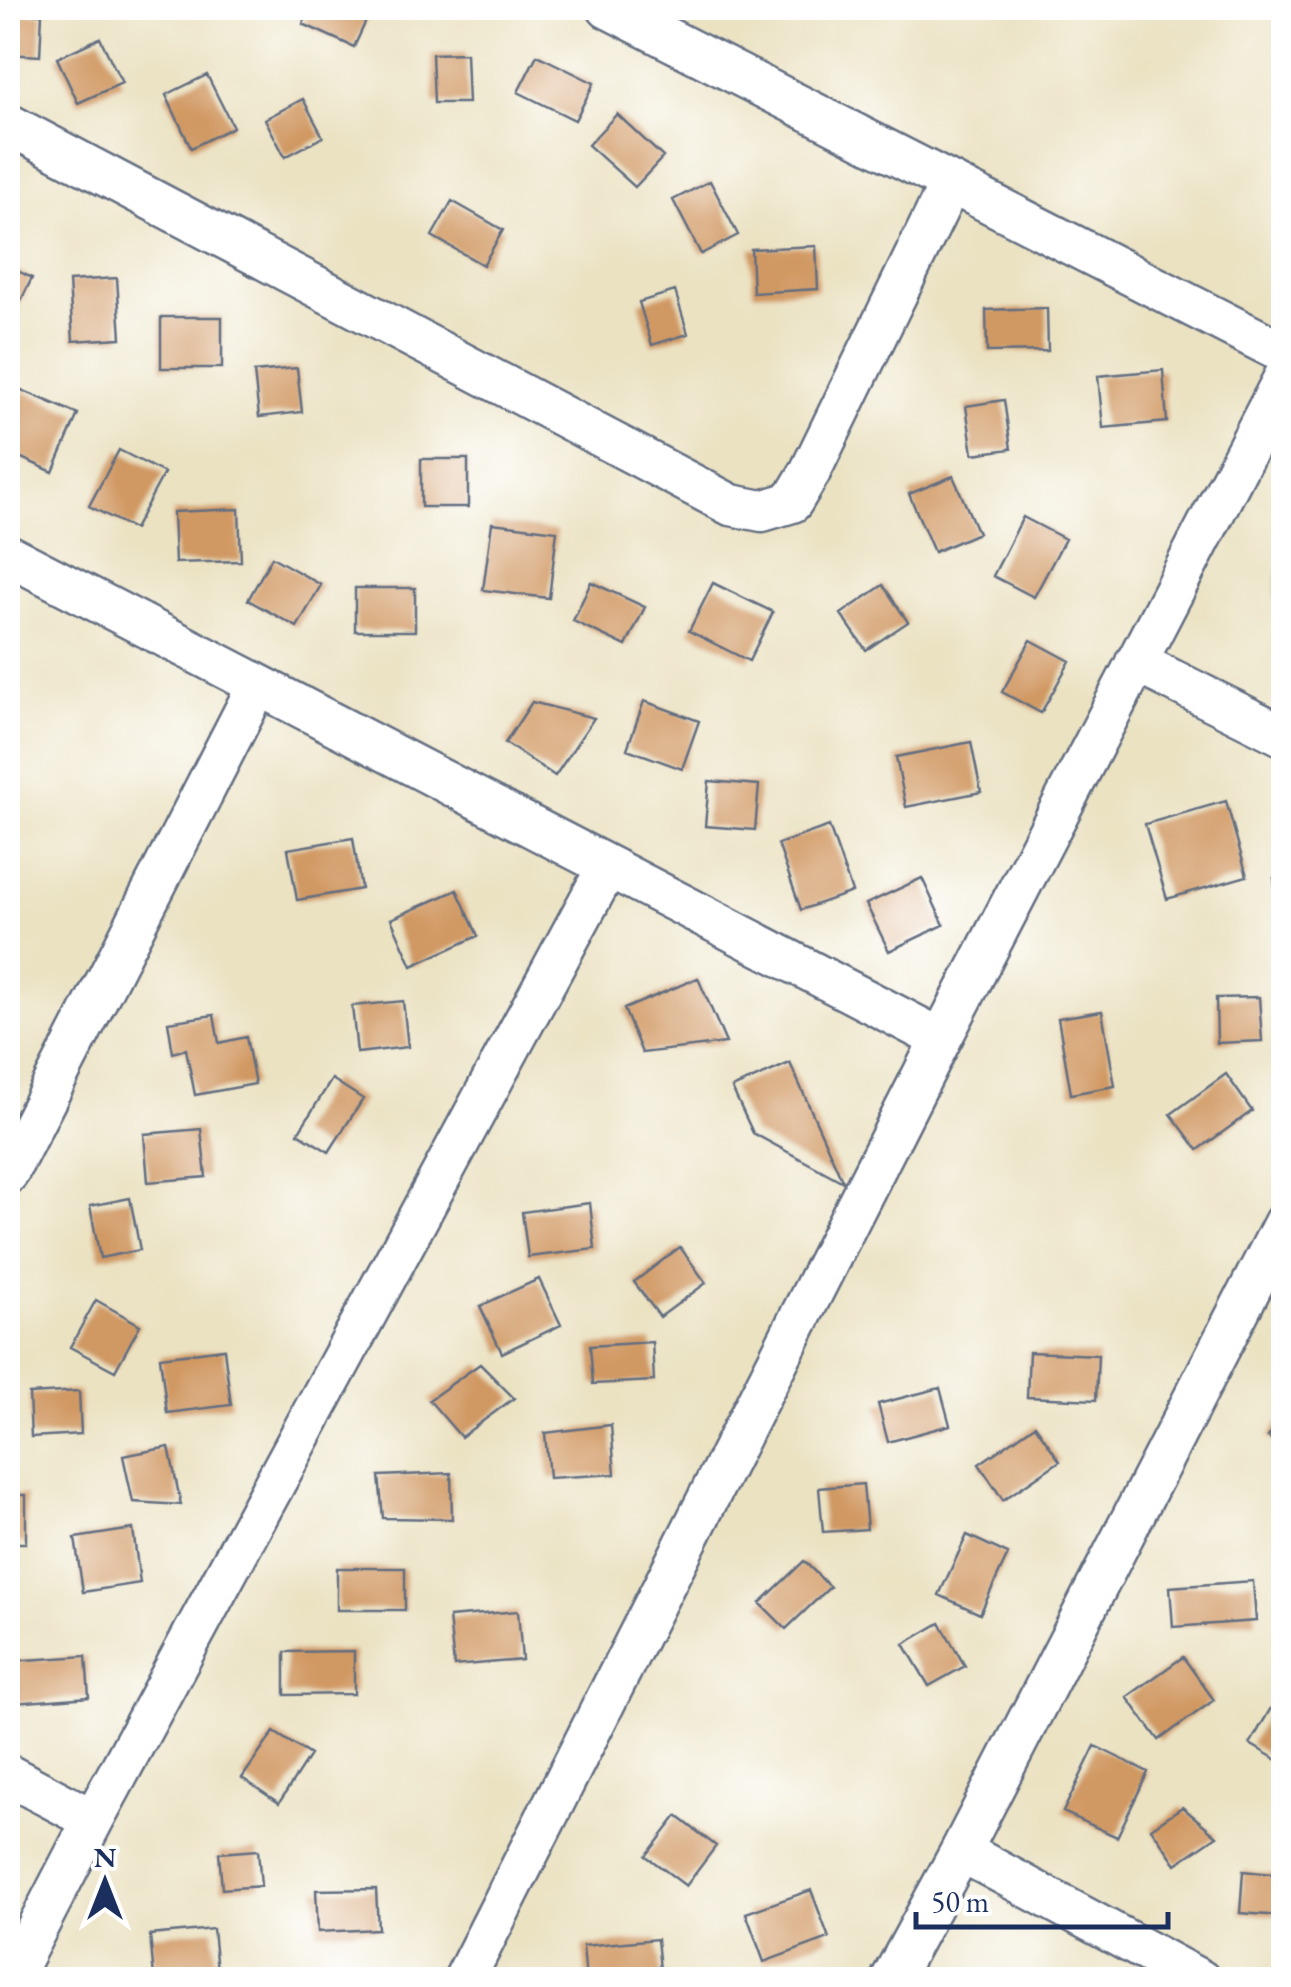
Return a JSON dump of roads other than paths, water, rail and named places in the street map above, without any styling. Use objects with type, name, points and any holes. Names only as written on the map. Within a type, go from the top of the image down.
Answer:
[{"type":"street","points":[[608,8],[1284,353]]},
{"type":"street","points":[[8,124],[730,505],[762,510],[792,502],[810,472],[950,184]]},
{"type":"street","points":[[464,1980],[941,1039],[1284,378]]},
{"type":"street","points":[[8,555],[941,1039]]},
{"type":"street","points":[[1136,662],[1284,736]]},
{"type":"street","points":[[8,1173],[258,685]]},
{"type":"street","points":[[10,1980],[607,868]]},
{"type":"street","points":[[891,1980],[1284,1223]]},
{"type":"street","points":[[8,1775],[93,1820]]},
{"type":"street","points":[[961,1851],[1200,1980]]}]
